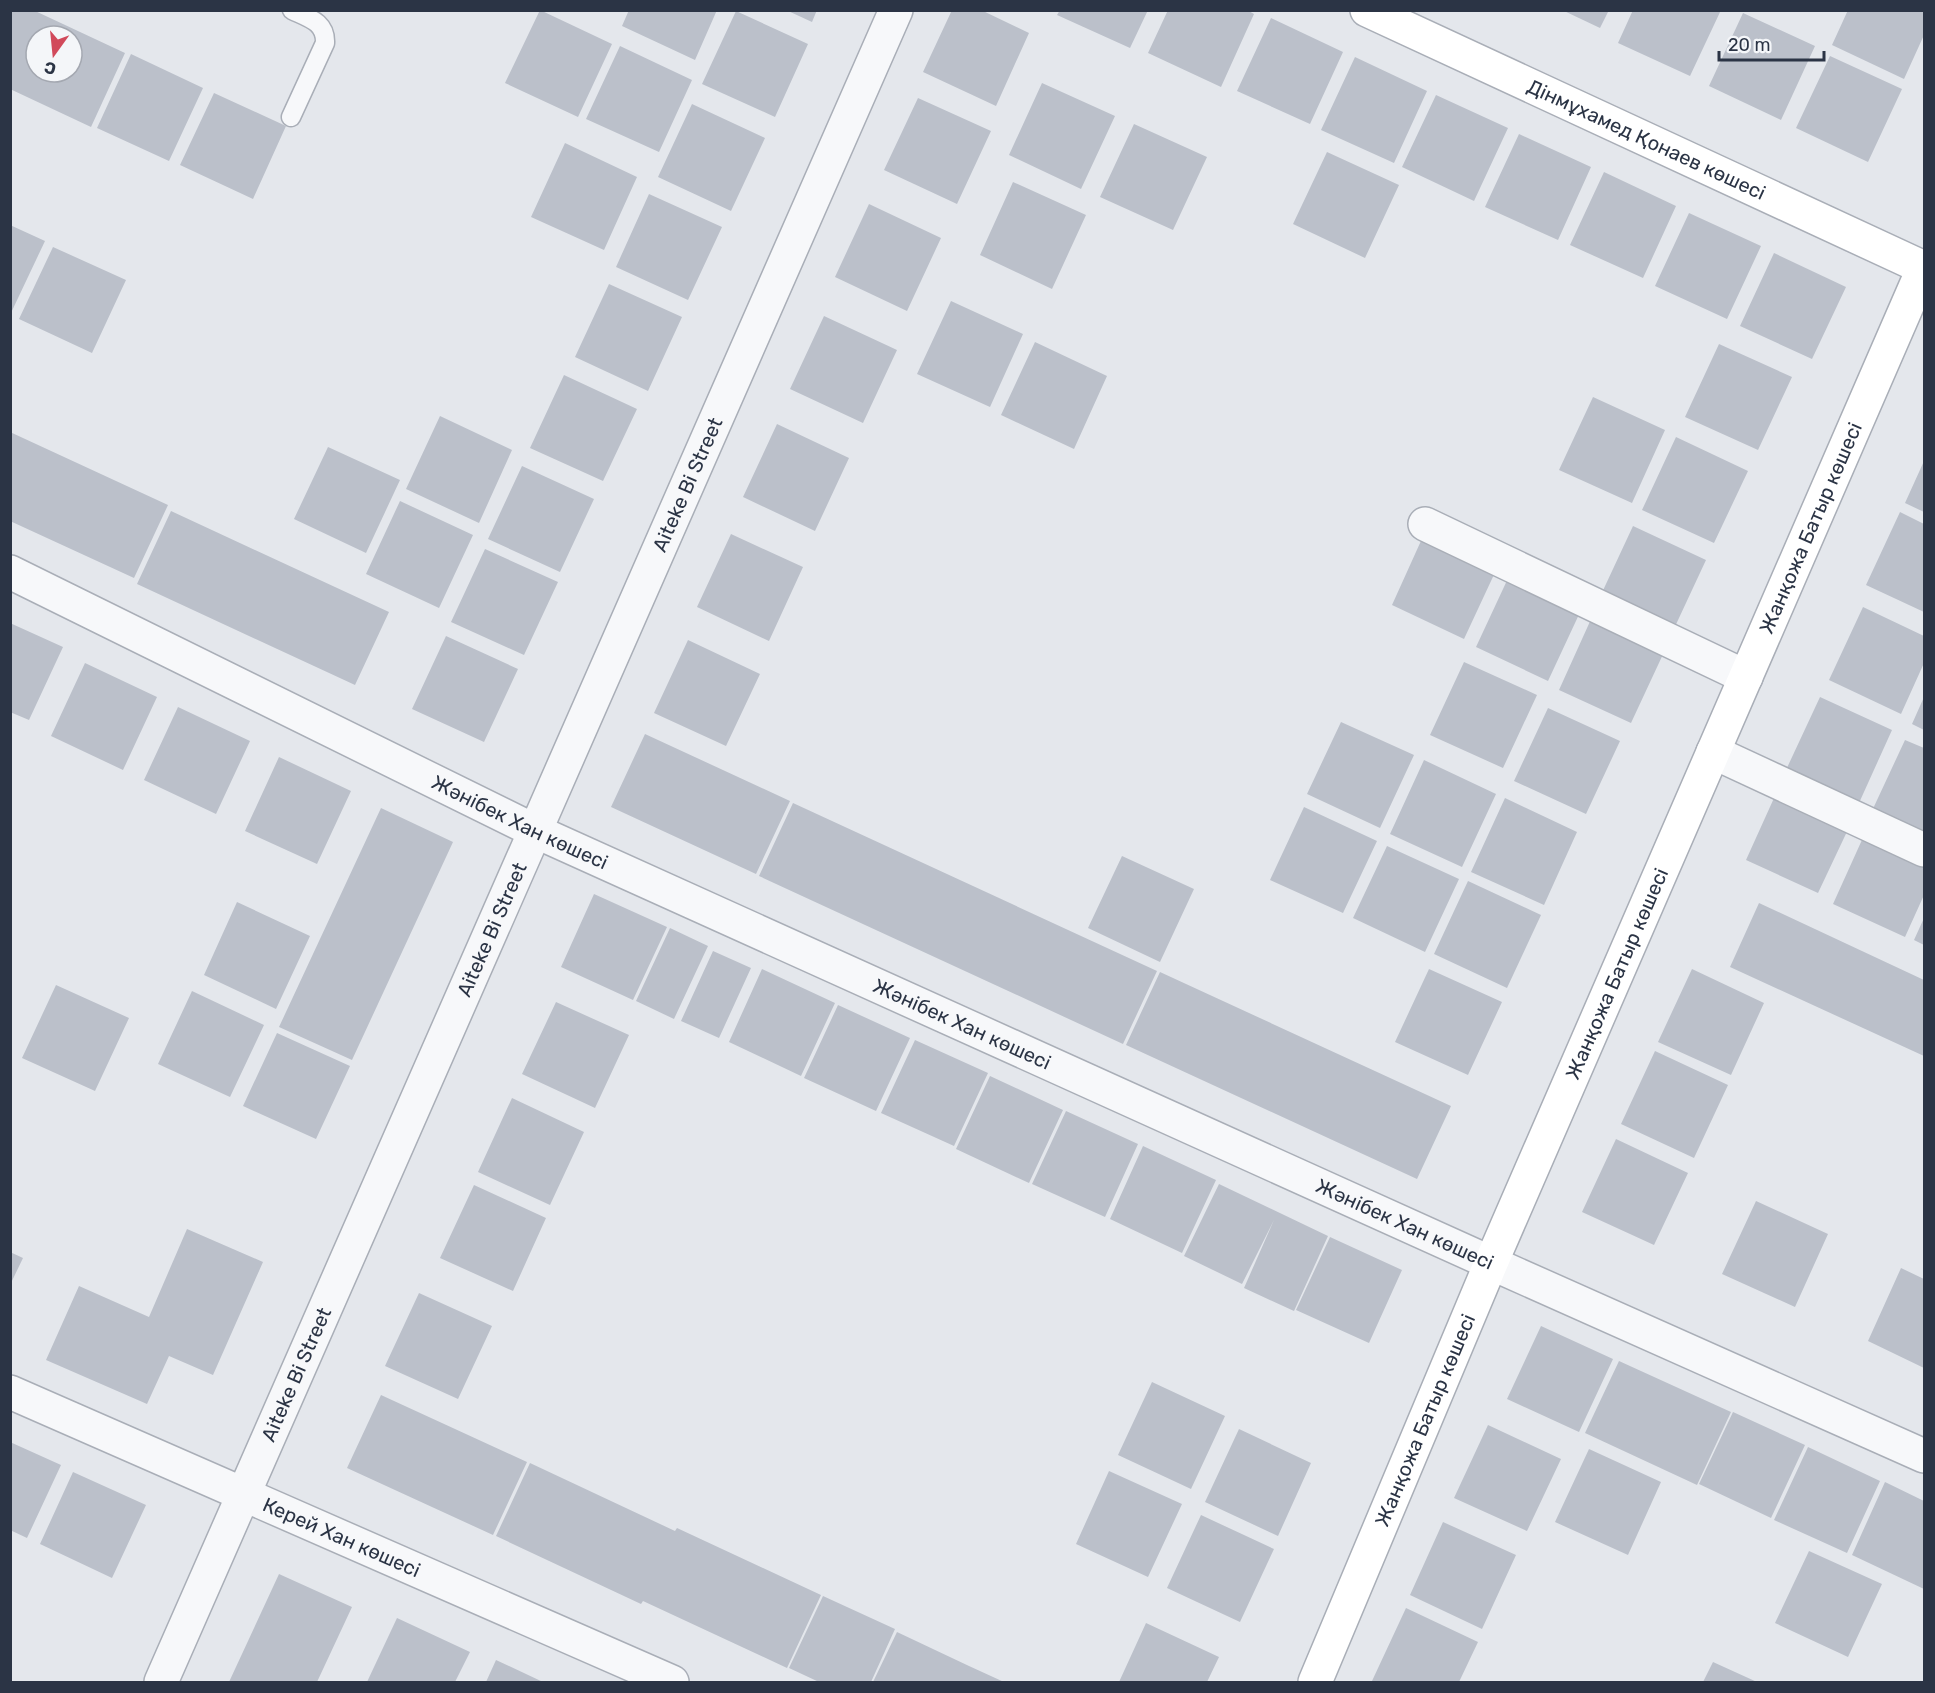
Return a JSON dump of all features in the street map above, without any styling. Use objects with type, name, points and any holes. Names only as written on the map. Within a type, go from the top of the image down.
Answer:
[{"type":"main road","name":"Дінмұхамед Қонаев көшесі","points":[[1367,10],[1924,268]]},
{"type":"main road","name":"Жанқожа Батыр көшесі","points":[[1315,1683],[1491,1263],[1924,268]]},
{"type":"street","name":"Aiteke Bi Street","points":[[161,1683],[896,10]]},
{"type":"street","points":[[1425,524],[1746,677]]},
{"type":"street","name":"Жәнібек Хан көшесі","points":[[10,572],[535,831],[1924,1456]]},
{"type":"street","points":[[1713,752],[1924,850]]},
{"type":"street","name":"Керей Хан көшесі","points":[[10,1392],[672,1683]]},
{"type":"lane","points":[[291,117],[325,43],[325,34],[320,24],[292,10]]},
{"type":"building","points":[[10,10],[33,10],[63,24],[24,24],[24,84],[84,84],[84,34],[125,53],[91,127],[10,89]]},
{"type":"building","points":[[540,10],[612,44],[578,117],[505,83]]},
{"type":"building","points":[[629,10],[717,10],[695,60],[622,26]]},
{"type":"building","points":[[786,10],[817,10],[812,22]]},
{"type":"building","points":[[952,10],[981,10],[1029,33],[996,106],[923,72]]},
{"type":"building","points":[[1060,10],[1148,10],[1130,48],[1057,15]]},
{"type":"building","points":[[1168,10],[1247,10],[1254,14],[1221,87],[1148,53]]},
{"type":"building","points":[[1562,10],[1609,10],[1600,28]]},
{"type":"building","points":[[1633,10],[1721,10],[1690,76],[1618,43]]},
{"type":"building","points":[[1848,10],[1924,10],[1924,35],[1904,79],[1832,45]]},
{"type":"building","points":[[736,11],[808,44],[775,117],[702,84]]},
{"type":"building","points":[[1743,13],[1815,46],[1781,120],[1709,86]]},
{"type":"building","points":[[1271,18],[1343,52],[1310,124],[1237,91]]},
{"type":"building","points":[[620,46],[692,80],[659,152],[586,119]]},
{"type":"building","points":[[131,54],[203,88],[169,161],[97,128]]},
{"type":"building","points":[[1830,56],[1902,89],[1868,162],[1796,128]]},
{"type":"building","points":[[1355,57],[1427,91],[1394,163],[1321,130]]},
{"type":"building","points":[[1042,83],[1115,116],[1081,189],[1009,155]]},
{"type":"building","points":[[214,93],[286,126],[253,199],[180,165]]},
{"type":"building","points":[[1436,95],[1508,128],[1474,201],[1402,167]]},
{"type":"building","points":[[918,98],[991,131],[957,204],[884,170]]},
{"type":"building","points":[[692,104],[765,138],[731,211],[658,177]]},
{"type":"building","points":[[1134,124],[1207,157],[1173,230],[1100,197]]},
{"type":"building","points":[[1519,134],[1591,167],[1558,240],[1485,207]]},
{"type":"building","points":[[565,143],[637,177],[604,250],[531,217]]},
{"type":"building","points":[[1327,152],[1399,185],[1365,258],[1293,224]]},
{"type":"building","points":[[1604,172],[1676,206],[1643,278],[1570,245]]},
{"type":"building","points":[[1013,182],[1086,215],[1052,289],[980,255]]},
{"type":"building","points":[[649,194],[722,227],[688,300],[616,267]]},
{"type":"building","points":[[869,204],[941,238],[907,311],[835,277]]},
{"type":"building","points":[[1689,213],[1761,246],[1727,319],[1655,286]]},
{"type":"building","points":[[10,225],[45,241],[10,315]]},
{"type":"building","points":[[53,247],[126,280],[92,353],[19,319]]},
{"type":"building","points":[[1774,253],[1846,287],[1812,359],[1740,326]]},
{"type":"building","points":[[609,284],[682,317],[648,391],[575,357]]},
{"type":"building","points":[[951,301],[1023,334],[990,407],[917,374]]},
{"type":"building","points":[[824,316],[897,350],[863,423],[790,389]]},
{"type":"building","points":[[1035,342],[1107,376],[1074,449],[1001,415]]},
{"type":"building","points":[[1719,344],[1792,377],[1758,450],[1685,417]]},
{"type":"building","points":[[564,375],[637,409],[603,481],[530,448]]},
{"type":"building","points":[[1593,397],[1665,430],[1632,503],[1559,470]]},
{"type":"building","points":[[440,416],[512,450],[479,523],[406,489]]},
{"type":"building","points":[[777,424],[849,458],[815,531],[743,497]]},
{"type":"building","points":[[10,432],[168,505],[134,578],[10,521]]},
{"type":"building","points":[[1676,437],[1748,471],[1714,543],[1642,510]]},
{"type":"building","points":[[328,447],[400,480],[366,553],[294,519]]},
{"type":"building","points":[[1924,461],[1924,512],[1905,503]]},
{"type":"building","points":[[522,466],[594,499],[560,572],[488,539]]},
{"type":"building","points":[[400,501],[473,535],[439,608],[366,574]]},
{"type":"building","points":[[171,511],[389,612],[355,685],[137,584]]},
{"type":"building","points":[[1900,512],[1924,524],[1924,612],[1866,585]]},
{"type":"building","points":[[1633,526],[1706,560],[1672,633],[1599,599]]},
{"type":"building","points":[[1425,532],[1498,566],[1464,639],[1392,605]]},
{"type":"building","points":[[731,534],[803,567],[769,641],[697,607]]},
{"type":"building","points":[[485,549],[558,582],[524,655],[451,622]]},
{"type":"building","points":[[1510,574],[1582,608],[1548,681],[1476,647]]},
{"type":"building","points":[[1863,607],[1924,636],[1924,663],[1901,714],[1829,680]]},
{"type":"building","points":[[1592,617],[1665,650],[1631,723],[1559,690]]},
{"type":"building","points":[[10,623],[63,647],[29,720],[10,712]]},
{"type":"building","points":[[446,636],[518,669],[484,742],[412,709]]},
{"type":"building","points":[[688,640],[760,674],[726,746],[654,713]]},
{"type":"building","points":[[1464,662],[1537,695],[1503,768],[1430,735]]},
{"type":"building","points":[[85,663],[157,697],[123,770],[51,736]]},
{"type":"building","points":[[1820,697],[1892,730],[1859,803],[1786,770]]},
{"type":"building","points":[[1924,697],[1924,730],[1912,724]]},
{"type":"building","points":[[178,707],[250,741],[216,814],[144,780]]},
{"type":"building","points":[[1548,708],[1620,741],[1586,814],[1514,781]]},
{"type":"building","points":[[1341,722],[1414,755],[1380,828],[1307,794]]},
{"type":"building","points":[[645,734],[790,801],[756,874],[611,807]]},
{"type":"building","points":[[1905,740],[1924,748],[1924,837],[1871,813]]},
{"type":"building","points":[[279,757],[351,791],[317,864],[245,831]]},
{"type":"building","points":[[1424,760],[1496,794],[1462,867],[1390,834]]},
{"type":"building","points":[[1779,787],[1852,821],[1818,893],[1746,860]]},
{"type":"building","points":[[1505,798],[1577,832],[1544,905],[1471,872]]},
{"type":"building","points":[[793,803],[1157,971],[1123,1044],[759,876]]},
{"type":"building","points":[[1304,807],[1377,841],[1343,913],[1270,880]]},
{"type":"building","points":[[381,808],[453,842],[352,1060],[279,1027]]},
{"type":"building","points":[[1866,831],[1924,858],[1924,895],[1905,937],[1833,904]]},
{"type":"building","points":[[1387,846],[1459,879],[1425,952],[1353,918]]},
{"type":"building","points":[[1122,856],[1194,889],[1160,962],[1088,928]]},
{"type":"building","points":[[1468,881],[1541,915],[1507,988],[1434,954]]},
{"type":"building","points":[[594,894],[667,927],[633,1000],[561,967]]},
{"type":"building","points":[[237,902],[310,936],[276,1009],[204,975]]},
{"type":"building","points":[[1759,903],[1924,980],[1924,1056],[1730,967]]},
{"type":"building","points":[[1924,918],[1924,945],[1914,940]]},
{"type":"building","points":[[670,928],[708,946],[674,1019],[636,1001]]},
{"type":"building","points":[[713,951],[751,968],[719,1038],[681,1021]]},
{"type":"building","points":[[762,969],[835,1003],[801,1076],[729,1042]]},
{"type":"building","points":[[1429,969],[1502,1002],[1468,1075],[1395,1042]]},
{"type":"building","points":[[1692,969],[1764,1003],[1731,1075],[1658,1042]]},
{"type":"building","points":[[1160,972],[1451,1106],[1417,1179],[1126,1045]]},
{"type":"building","points":[[56,985],[129,1018],[95,1091],[22,1058]]},
{"type":"building","points":[[192,991],[264,1025],[230,1097],[158,1064]]},
{"type":"building","points":[[556,1002],[629,1035],[595,1108],[522,1074]]},
{"type":"building","points":[[838,1005],[910,1038],[876,1111],[804,1078]]},
{"type":"building","points":[[277,1033],[350,1066],[316,1139],[243,1106]]},
{"type":"building","points":[[915,1040],[988,1073],[954,1146],[881,1113]]},
{"type":"building","points":[[1655,1051],[1728,1085],[1694,1158],[1621,1124]]},
{"type":"building","points":[[990,1076],[1063,1110],[1029,1183],[956,1149]]},
{"type":"building","points":[[512,1098],[584,1132],[550,1205],[478,1172]]},
{"type":"building","points":[[1066,1111],[1138,1144],[1105,1217],[1032,1184]]},
{"type":"building","points":[[1616,1139],[1688,1173],[1654,1245],[1582,1212]]},
{"type":"building","points":[[1143,1146],[1216,1180],[1182,1253],[1110,1219]]},
{"type":"building","points":[[1219,1184],[1328,1236],[1294,1311],[1244,1288],[1274,1220],[1242,1284],[1184,1256]]},
{"type":"building","points":[[474,1185],[546,1218],[513,1291],[440,1258]]},
{"type":"building","points":[[1756,1201],[1828,1234],[1795,1307],[1722,1274]]},
{"type":"building","points":[[187,1229],[263,1262],[213,1375],[169,1356],[147,1404],[46,1360],[79,1286],[149,1317]]},
{"type":"building","points":[[1330,1237],[1402,1270],[1369,1343],[1296,1310]]},
{"type":"building","points":[[10,1252],[23,1258],[10,1285]]},
{"type":"building","points":[[1901,1268],[1924,1279],[1924,1368],[1868,1341]]},
{"type":"building","points":[[419,1293],[492,1326],[458,1399],[385,1366]]},
{"type":"building","points":[[1541,1326],[1613,1359],[1579,1432],[1507,1399]]},
{"type":"building","points":[[1619,1361],[1731,1412],[1697,1485],[1585,1433]]},
{"type":"building","points":[[1152,1382],[1225,1416],[1191,1489],[1118,1455]]},
{"type":"building","points":[[381,1395],[527,1462],[493,1535],[347,1468]]},
{"type":"building","points":[[1733,1412],[1805,1445],[1771,1518],[1699,1484]]},
{"type":"building","points":[[1488,1425],[1561,1459],[1527,1531],[1454,1498]]},
{"type":"building","points":[[1239,1429],[1311,1463],[1278,1536],[1205,1502]]},
{"type":"building","points":[[10,1442],[61,1465],[27,1538],[10,1530]]},
{"type":"building","points":[[1808,1447],[1880,1481],[1847,1553],[1774,1520]]},
{"type":"building","points":[[1589,1449],[1661,1482],[1628,1555],[1555,1522]]},
{"type":"building","points":[[530,1463],[675,1531],[677,1528],[821,1595],[787,1668],[643,1601],[641,1604],[496,1536]]},
{"type":"building","points":[[1109,1471],[1182,1504],[1148,1577],[1076,1544]]},
{"type":"building","points":[[73,1472],[146,1505],[112,1578],[40,1544]]},
{"type":"building","points":[[1885,1482],[1924,1501],[1924,1589],[1852,1555]]},
{"type":"building","points":[[1201,1515],[1274,1549],[1240,1622],[1167,1588]]},
{"type":"building","points":[[1443,1522],[1516,1555],[1482,1629],[1410,1595]]},
{"type":"building","points":[[1809,1551],[1882,1584],[1848,1657],[1775,1623]]},
{"type":"building","points":[[279,1574],[352,1607],[317,1682],[229,1682]]},
{"type":"building","points":[[823,1596],[895,1629],[871,1682],[819,1682],[789,1668]]},
{"type":"building","points":[[1406,1608],[1478,1642],[1459,1682],[1372,1681]]},
{"type":"building","points":[[397,1618],[470,1652],[455,1682],[367,1682]]},
{"type":"building","points":[[1146,1623],[1219,1657],[1207,1682],[1119,1682]]},
{"type":"building","points":[[897,1632],[969,1666],[1004,1682],[873,1682]]},
{"type":"building","points":[[496,1660],[543,1682],[486,1682]]},
{"type":"building","points":[[1713,1662],[1757,1682],[1703,1682]]}]
